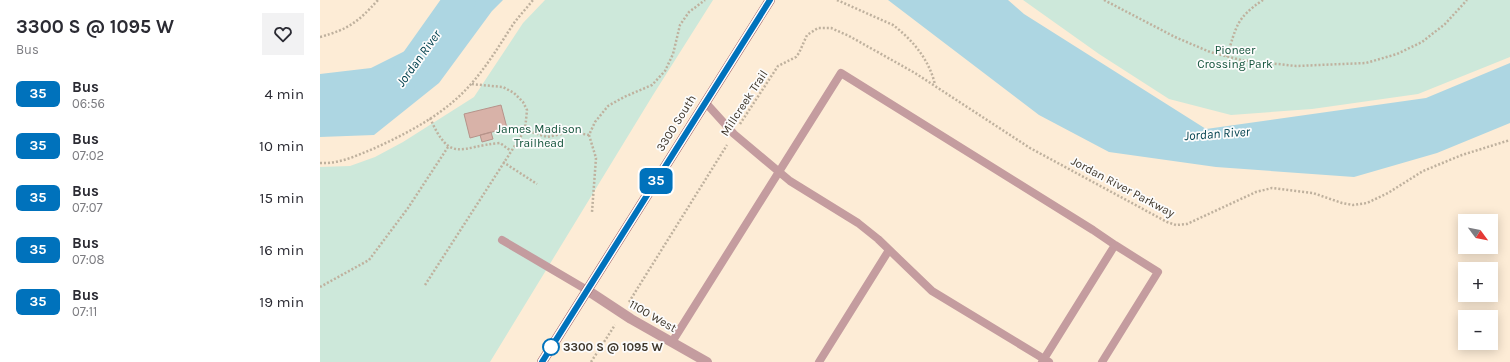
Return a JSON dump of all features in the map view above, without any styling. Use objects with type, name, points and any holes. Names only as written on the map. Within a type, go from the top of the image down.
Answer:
[{"type":"main road","name":"3300 South","points":[[542,362],[770,0]]},
{"type":"street","name":"1100 West","points":[[587,290],[631,319],[707,362]]},
{"type":"lane","points":[[672,342],[841,73],[1158,272],[1102,362]]},
{"type":"lane","points":[[705,102],[734,134],[790,180],[858,223],[932,291],[1045,361],[1115,245]]},
{"type":"lane","points":[[502,240],[587,290]]},
{"type":"lane","points":[[819,362],[889,250]]},
{"type":"path","points":[[320,37],[351,26],[378,0]]},
{"type":"path","points":[[320,163],[348,160],[399,137],[453,102],[471,84],[513,24],[533,0]]},
{"type":"path","points":[[592,212],[596,158],[589,135],[595,122],[608,106],[624,97],[652,85],[665,71],[673,54],[680,25],[689,12],[705,0]]},
{"type":"path","points":[[837,0],[893,25],[899,30],[924,58],[933,77],[935,86]]},
{"type":"path","points":[[1104,0],[1174,37],[1210,52],[1241,60],[1296,66],[1366,63],[1397,54],[1422,42],[1446,24],[1467,0]]},
{"type":"path","points":[[1227,57],[1239,22],[1248,10],[1263,0]]},
{"type":"path","name":"Millcreek Trail","points":[[636,290],[778,66],[796,57],[800,53],[807,35],[818,28],[839,30],[893,60],[935,86]]},
{"type":"path","points":[[425,285],[525,130],[527,110],[523,102],[514,93],[503,87],[471,84]]},
{"type":"path","name":"Jordan River Parkway","points":[[935,86],[1030,148],[1167,222],[1176,225],[1187,224],[1256,192],[1272,188],[1313,193],[1342,203],[1353,205],[1366,204],[1388,194],[1423,171],[1462,155],[1510,140]]},
{"type":"path","points":[[430,118],[437,133],[448,147],[461,150],[500,143],[511,151]]},
{"type":"path","points":[[525,130],[547,137],[571,132],[589,135]]},
{"type":"path","points":[[320,287],[369,260],[408,208],[448,147]]},
{"type":"path","points":[[503,162],[537,184]]},
{"type":"path","points":[[591,362],[609,334]]},
{"type":"green space","name":"James Madison Trailhead","points":[[545,0],[713,0],[653,95],[490,362],[320,362],[320,167],[350,166],[375,157],[403,142],[474,97],[523,23]]},
{"type":"green space","name":"Pioneer Crossing Park","points":[[1023,0],[1510,0],[1510,57],[1418,94],[1312,109],[1231,115],[1169,99],[1099,54]]},
{"type":"water","points":[[458,0],[503,0],[492,11],[439,83],[374,135],[320,137],[320,74],[371,68],[435,36]]},
{"type":"water","points":[[888,0],[1008,0],[1024,14],[1206,129],[1426,98],[1510,63],[1510,123],[1437,153],[1354,177],[1216,167],[1109,152],[1039,115]]},
{"type":"building","points":[[501,105],[507,128],[470,138],[464,114]]},
{"type":"building","points":[[491,132],[493,139],[482,142],[480,135]]},
{"type":"waterway","name":"Jordan River","points":[[409,72],[460,0]]},
{"type":"bus line","name":"35","points":[[542,362],[770,0]]},
{"type":"place","name":"3300 S @ 1095 W","points":[[551,347]]}]
